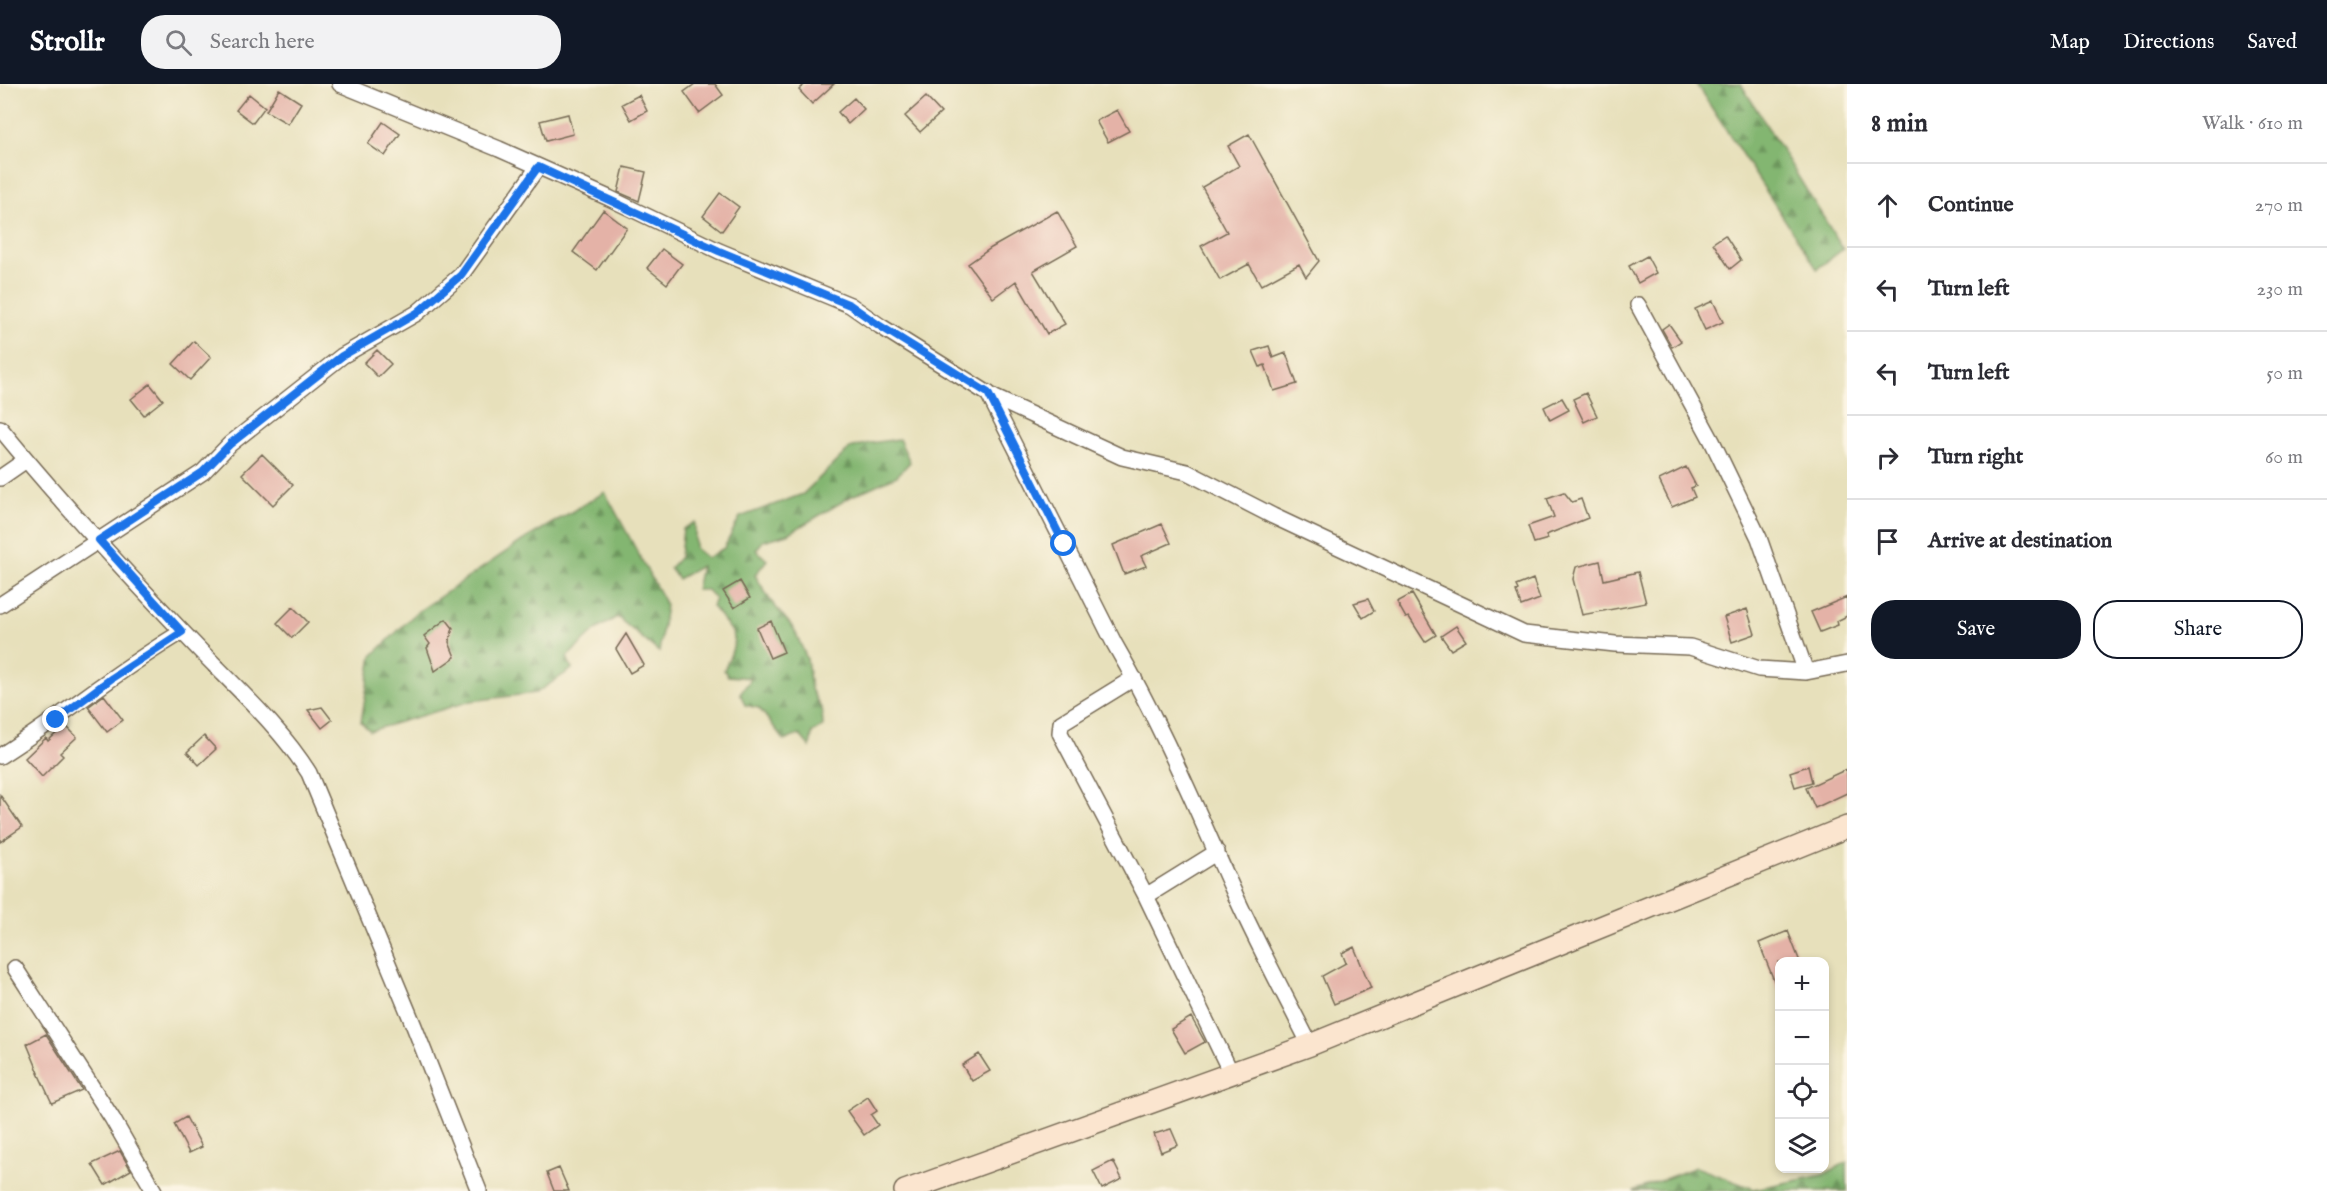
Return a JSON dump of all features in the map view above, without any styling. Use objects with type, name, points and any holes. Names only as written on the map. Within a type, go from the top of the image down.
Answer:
[{"type":"street","points":[[340,84],[538,167],[719,251],[850,305],[988,393],[1122,457],[1187,472],[1273,516],[1524,634],[1615,644],[1690,647],[1760,669],[1806,672],[1847,664]]},
{"type":"street","points":[[0,605],[203,472],[230,444],[342,356],[417,313],[461,275],[538,167]]},
{"type":"street","points":[[1638,305],[1712,441],[1759,538],[1806,672]]},
{"type":"street","points":[[988,393],[1134,678],[1217,852],[1233,891],[1310,1045]]},
{"type":"street","points":[[0,428],[26,460],[182,632],[294,749],[309,773],[414,1026],[479,1191]]},
{"type":"street","points":[[0,478],[26,460]]},
{"type":"street","points":[[0,756],[182,632]]},
{"type":"street","points":[[1134,678],[1062,723],[1059,730],[1146,896],[1231,1073]]},
{"type":"street","points":[[905,1191],[1310,1045],[1847,827]]},
{"type":"street","points":[[1146,896],[1217,852]]},
{"type":"street","points":[[15,968],[112,1118],[154,1191]]},
{"type":"green space","points":[[1696,84],[1741,84],[1843,249],[1817,269]]},
{"type":"green space","points":[[899,439],[910,462],[897,476],[852,496],[788,534],[763,541],[756,550],[767,560],[755,575],[770,600],[794,629],[807,659],[811,689],[822,710],[823,726],[812,733],[810,747],[799,734],[785,741],[759,708],[745,705],[740,693],[752,678],[728,676],[724,670],[733,648],[733,635],[712,606],[715,599],[707,590],[696,590],[701,566],[678,579],[670,568],[680,557],[683,529],[695,522],[695,548],[707,558],[724,548],[740,517],[803,494],[850,448]]},
{"type":"green space","points":[[605,492],[666,605],[659,652],[617,617],[597,629],[567,657],[572,669],[536,693],[471,701],[370,731],[361,722],[372,656],[416,613],[522,541]]},
{"type":"green space","points":[[1847,1162],[1847,1191],[1633,1191],[1696,1167],[1754,1189],[1823,1175]]},
{"type":"building","points":[[695,84],[715,84],[723,95],[699,113],[684,92]]},
{"type":"building","points":[[805,84],[834,84],[812,104],[799,90]]},
{"type":"building","points":[[279,89],[301,103],[288,124],[266,111]]},
{"type":"building","points":[[249,94],[265,107],[253,123],[236,110]]},
{"type":"building","points":[[639,95],[647,111],[631,120],[622,104]]},
{"type":"building","points":[[926,97],[941,113],[920,132],[905,116]]},
{"type":"building","points":[[854,98],[864,109],[848,124],[838,112]]},
{"type":"building","points":[[1117,110],[1129,131],[1108,142],[1096,121]]},
{"type":"building","points":[[568,114],[573,134],[546,141],[540,121]]},
{"type":"building","points":[[383,122],[400,134],[385,156],[368,144]]},
{"type":"building","points":[[1249,134],[1319,261],[1306,277],[1299,264],[1261,285],[1249,264],[1220,280],[1201,246],[1227,232],[1202,187],[1239,166],[1228,146]]},
{"type":"building","points":[[624,167],[646,172],[639,201],[618,192]]},
{"type":"building","points":[[720,193],[739,207],[722,231],[703,216]]},
{"type":"building","points":[[603,210],[627,228],[597,270],[573,252]]},
{"type":"building","points":[[1057,211],[1077,246],[1033,271],[1065,324],[1047,334],[1016,281],[993,298],[968,264],[991,248]]},
{"type":"building","points":[[1725,235],[1741,260],[1730,269],[1713,243]]},
{"type":"building","points":[[662,249],[682,264],[667,284],[647,268]]},
{"type":"building","points":[[1647,256],[1656,273],[1638,283],[1629,266]]},
{"type":"building","points":[[1713,301],[1723,322],[1705,330],[1695,309]]},
{"type":"building","points":[[1669,324],[1681,341],[1672,347],[1662,329]]},
{"type":"building","points":[[194,341],[211,357],[190,380],[173,364]]},
{"type":"building","points":[[1269,346],[1273,358],[1286,353],[1297,384],[1274,391],[1265,365],[1260,367],[1253,351]]},
{"type":"building","points":[[377,350],[391,364],[378,377],[364,363]]},
{"type":"building","points":[[150,384],[163,400],[144,415],[131,399]]},
{"type":"building","points":[[1586,393],[1597,416],[1584,422],[1573,399]]},
{"type":"building","points":[[1562,398],[1569,410],[1550,420],[1544,407]]},
{"type":"building","points":[[262,454],[293,485],[273,505],[242,474]]},
{"type":"building","points":[[1686,467],[1696,486],[1691,488],[1695,497],[1672,507],[1659,480]]},
{"type":"building","points":[[1564,492],[1572,502],[1581,499],[1588,518],[1546,535],[1548,539],[1534,543],[1528,526],[1554,517],[1547,498]]},
{"type":"building","points":[[1162,524],[1171,543],[1141,556],[1146,566],[1124,574],[1113,545]]},
{"type":"building","points":[[1600,561],[1604,580],[1638,572],[1646,603],[1582,615],[1573,579],[1576,567]]},
{"type":"building","points":[[1533,579],[1540,599],[1521,606],[1516,586]]},
{"type":"building","points":[[740,581],[750,598],[734,608],[723,591]]},
{"type":"building","points":[[1412,594],[1436,635],[1425,642],[1409,617],[1406,618],[1397,602]]},
{"type":"building","points":[[1847,597],[1847,616],[1837,621],[1838,625],[1820,632],[1811,612]]},
{"type":"building","points":[[1368,599],[1374,611],[1363,618],[1354,603]]},
{"type":"building","points":[[293,607],[308,622],[292,638],[277,623]]},
{"type":"building","points":[[1747,609],[1755,634],[1732,642],[1724,617]]},
{"type":"building","points":[[446,619],[453,628],[449,642],[455,657],[435,671],[427,648],[430,644],[424,636]]},
{"type":"building","points":[[771,621],[784,652],[770,658],[757,628]]},
{"type":"building","points":[[1456,626],[1466,641],[1451,650],[1441,636]]},
{"type":"building","points":[[626,634],[644,665],[630,673],[616,649]]},
{"type":"building","points":[[104,695],[123,720],[107,732],[88,707]]},
{"type":"building","points":[[322,707],[332,720],[322,728],[308,710]]},
{"type":"building","points":[[65,725],[77,737],[60,753],[63,756],[42,777],[25,758],[46,738],[48,741]]},
{"type":"building","points":[[204,736],[216,749],[199,765],[187,752]]},
{"type":"building","points":[[1808,766],[1812,782],[1795,787],[1790,772]]},
{"type":"building","points":[[1847,769],[1847,793],[1815,808],[1806,788]]},
{"type":"building","points":[[0,795],[22,827],[0,842]]},
{"type":"building","points":[[1788,931],[1798,957],[1775,957],[1775,983],[1759,943]]},
{"type":"building","points":[[1354,947],[1371,988],[1334,1004],[1322,976],[1346,963],[1342,953]]},
{"type":"building","points":[[1191,1017],[1205,1042],[1185,1053],[1171,1029]]},
{"type":"building","points":[[46,1034],[82,1090],[52,1103],[27,1044]]},
{"type":"building","points":[[979,1054],[990,1071],[972,1081],[962,1065]]},
{"type":"building","points":[[868,1097],[877,1111],[871,1115],[878,1125],[864,1135],[847,1111]]},
{"type":"building","points":[[186,1117],[202,1147],[189,1153],[174,1124]]},
{"type":"building","points":[[1171,1129],[1178,1145],[1161,1152],[1154,1134]]},
{"type":"building","points":[[120,1151],[131,1170],[105,1185],[92,1164]]},
{"type":"building","points":[[1113,1161],[1122,1179],[1102,1189],[1093,1171]]},
{"type":"building","points":[[559,1168],[569,1191],[554,1191],[547,1173]]},
{"type":"route","points":[[56,720],[112,678],[182,632],[99,540],[203,472],[230,444],[342,356],[417,313],[461,275],[538,167],[719,251],[850,305],[988,393],[1064,544]]}]
